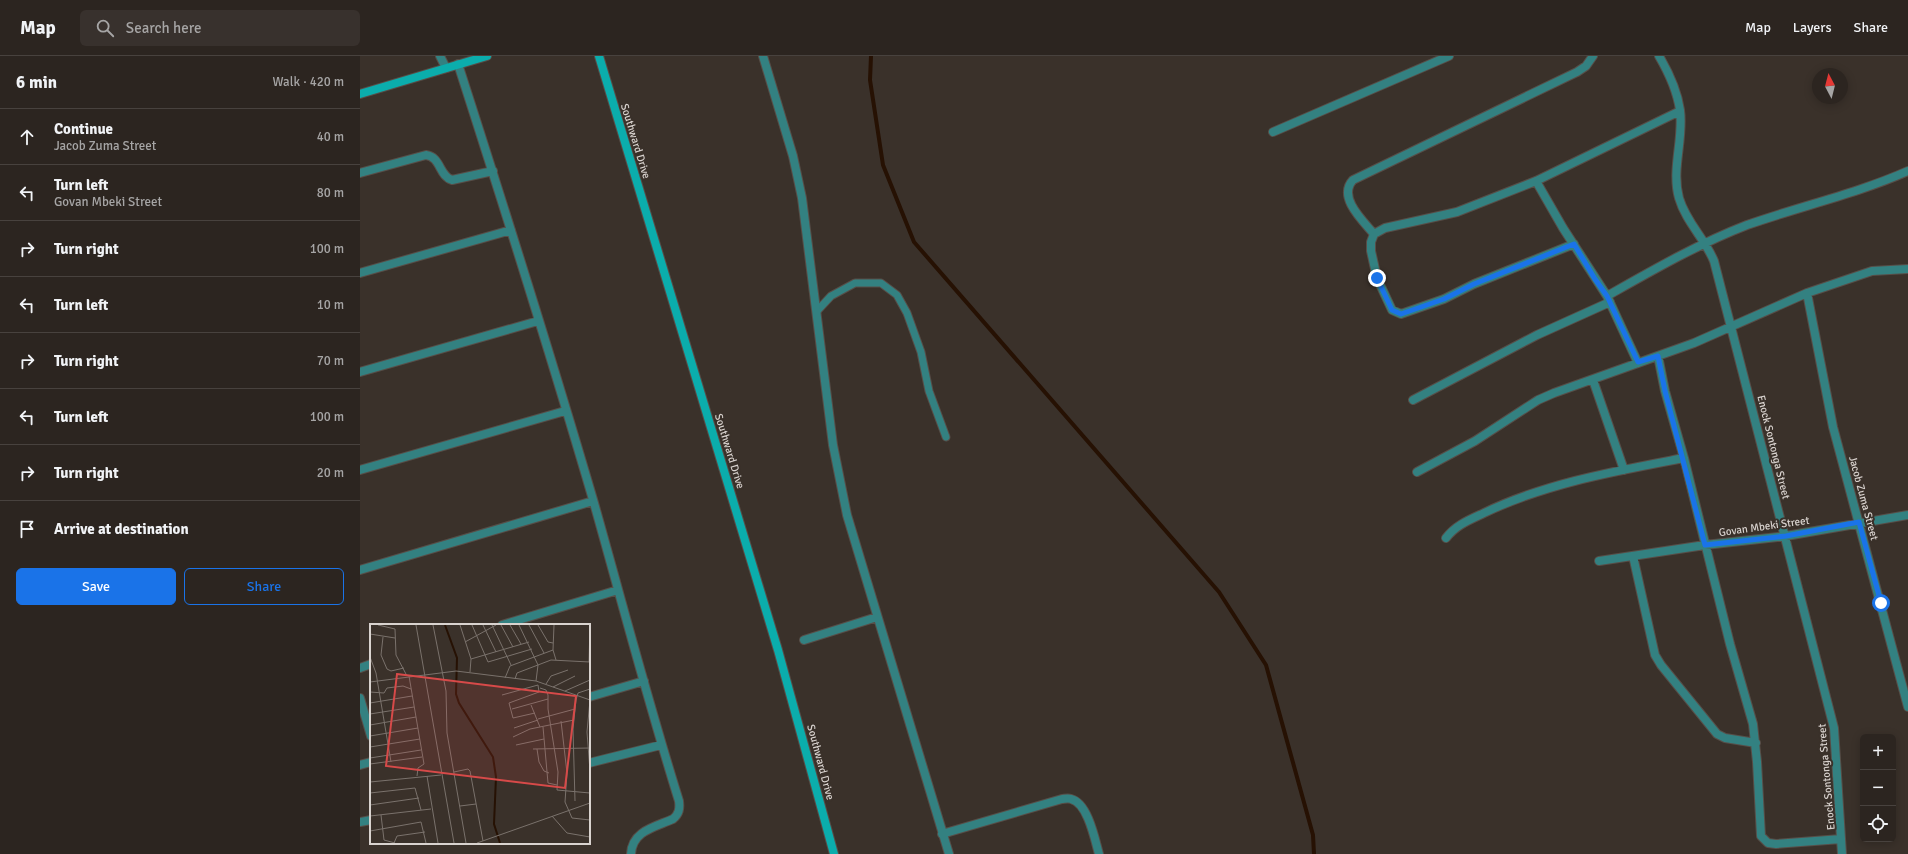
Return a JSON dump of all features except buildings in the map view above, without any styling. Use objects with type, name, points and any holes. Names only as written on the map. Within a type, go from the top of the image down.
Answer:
[{"type":"main road","points":[[360,94],[487,56]]},
{"type":"main road","name":"Southward Drive","points":[[599,56],[778,650],[834,854]]},
{"type":"street","points":[[440,56],[446,68]]},
{"type":"street","points":[[763,56],[791,150],[802,198],[833,445],[847,515],[949,854]]},
{"type":"street","points":[[1273,132],[1448,56]]},
{"type":"street","points":[[1374,234],[1356,213],[1348,197],[1347,190],[1349,184],[1353,180],[1577,72],[1586,66],[1593,56]]},
{"type":"street","name":"Enock Sontonga Street","points":[[1660,56],[1673,83],[1680,111],[1676,175],[1679,197],[1692,225],[1705,242],[1714,262],[1786,536],[1834,728],[1842,854]]},
{"type":"street","points":[[458,64],[493,171],[593,501],[680,808],[677,816],[673,819],[640,834],[634,840],[631,854]]},
{"type":"street","points":[[1574,244],[1474,284],[1444,299],[1401,314],[1392,310],[1377,278],[1371,251],[1371,242],[1374,234],[1385,228],[1457,212],[1536,181],[1680,111]]},
{"type":"street","points":[[360,173],[426,155],[432,156],[436,159],[444,176],[452,180],[493,171]]},
{"type":"street","points":[[1413,400],[1537,334],[1609,299],[1705,242],[1749,225],[1852,192],[1908,171]]},
{"type":"street","points":[[1536,181],[1560,225],[1609,299],[1638,362]]},
{"type":"street","points":[[360,273],[510,230]]},
{"type":"street","points":[[1417,472],[1474,441],[1538,400],[1732,328],[1807,293],[1872,271],[1908,269]]},
{"type":"street","name":"Jacob Zuma Street","points":[[1807,293],[1833,427],[1908,707]]},
{"type":"street","points":[[360,372],[538,321]]},
{"type":"street","points":[[1658,356],[1665,391],[1684,458],[1728,637],[1750,712],[1756,743],[1760,831],[1762,839],[1768,843],[1776,844],[1842,839]]},
{"type":"street","points":[[1592,380],[1624,470]]},
{"type":"street","points":[[360,470],[565,411]]},
{"type":"street","points":[[1446,538],[1458,526],[1505,503],[1554,486],[1684,458]]},
{"type":"street","points":[[360,570],[593,501]]},
{"type":"street","name":"Govan Mbeki Street","points":[[1599,561],[1705,545],[1786,536],[1908,514]]},
{"type":"street","points":[[1633,556],[1652,645],[1660,665],[1717,734],[1725,738],[1756,743]]},
{"type":"street","points":[[505,624],[618,590]]},
{"type":"street","points":[[804,640],[877,617]]},
{"type":"street","points":[[360,668],[370,664]]},
{"type":"street","points":[[590,697],[644,680]]},
{"type":"street","points":[[360,698],[370,733]]},
{"type":"street","points":[[590,763],[661,745]]},
{"type":"street","points":[[360,765],[370,762]]},
{"type":"street","points":[[942,834],[1062,799],[1071,799],[1077,802],[1087,815],[1099,854]]},
{"type":"street","points":[[360,822],[370,820]]},
{"type":"lane","points":[[817,311],[830,296],[855,283],[881,283],[897,295],[907,313],[921,352],[929,391],[946,437]]},
{"type":"waterway","points":[[871,56],[870,80],[883,165],[914,242],[1219,592],[1266,665],[1313,835],[1314,854]]},
{"type":"route","points":[[1377,278],[1392,310],[1397,314],[1401,314],[1412,312],[1444,299],[1474,284],[1574,244],[1588,270],[1607,296],[1638,362],[1658,356],[1665,391],[1684,458],[1705,545],[1786,536],[1859,522],[1881,603]]}]
